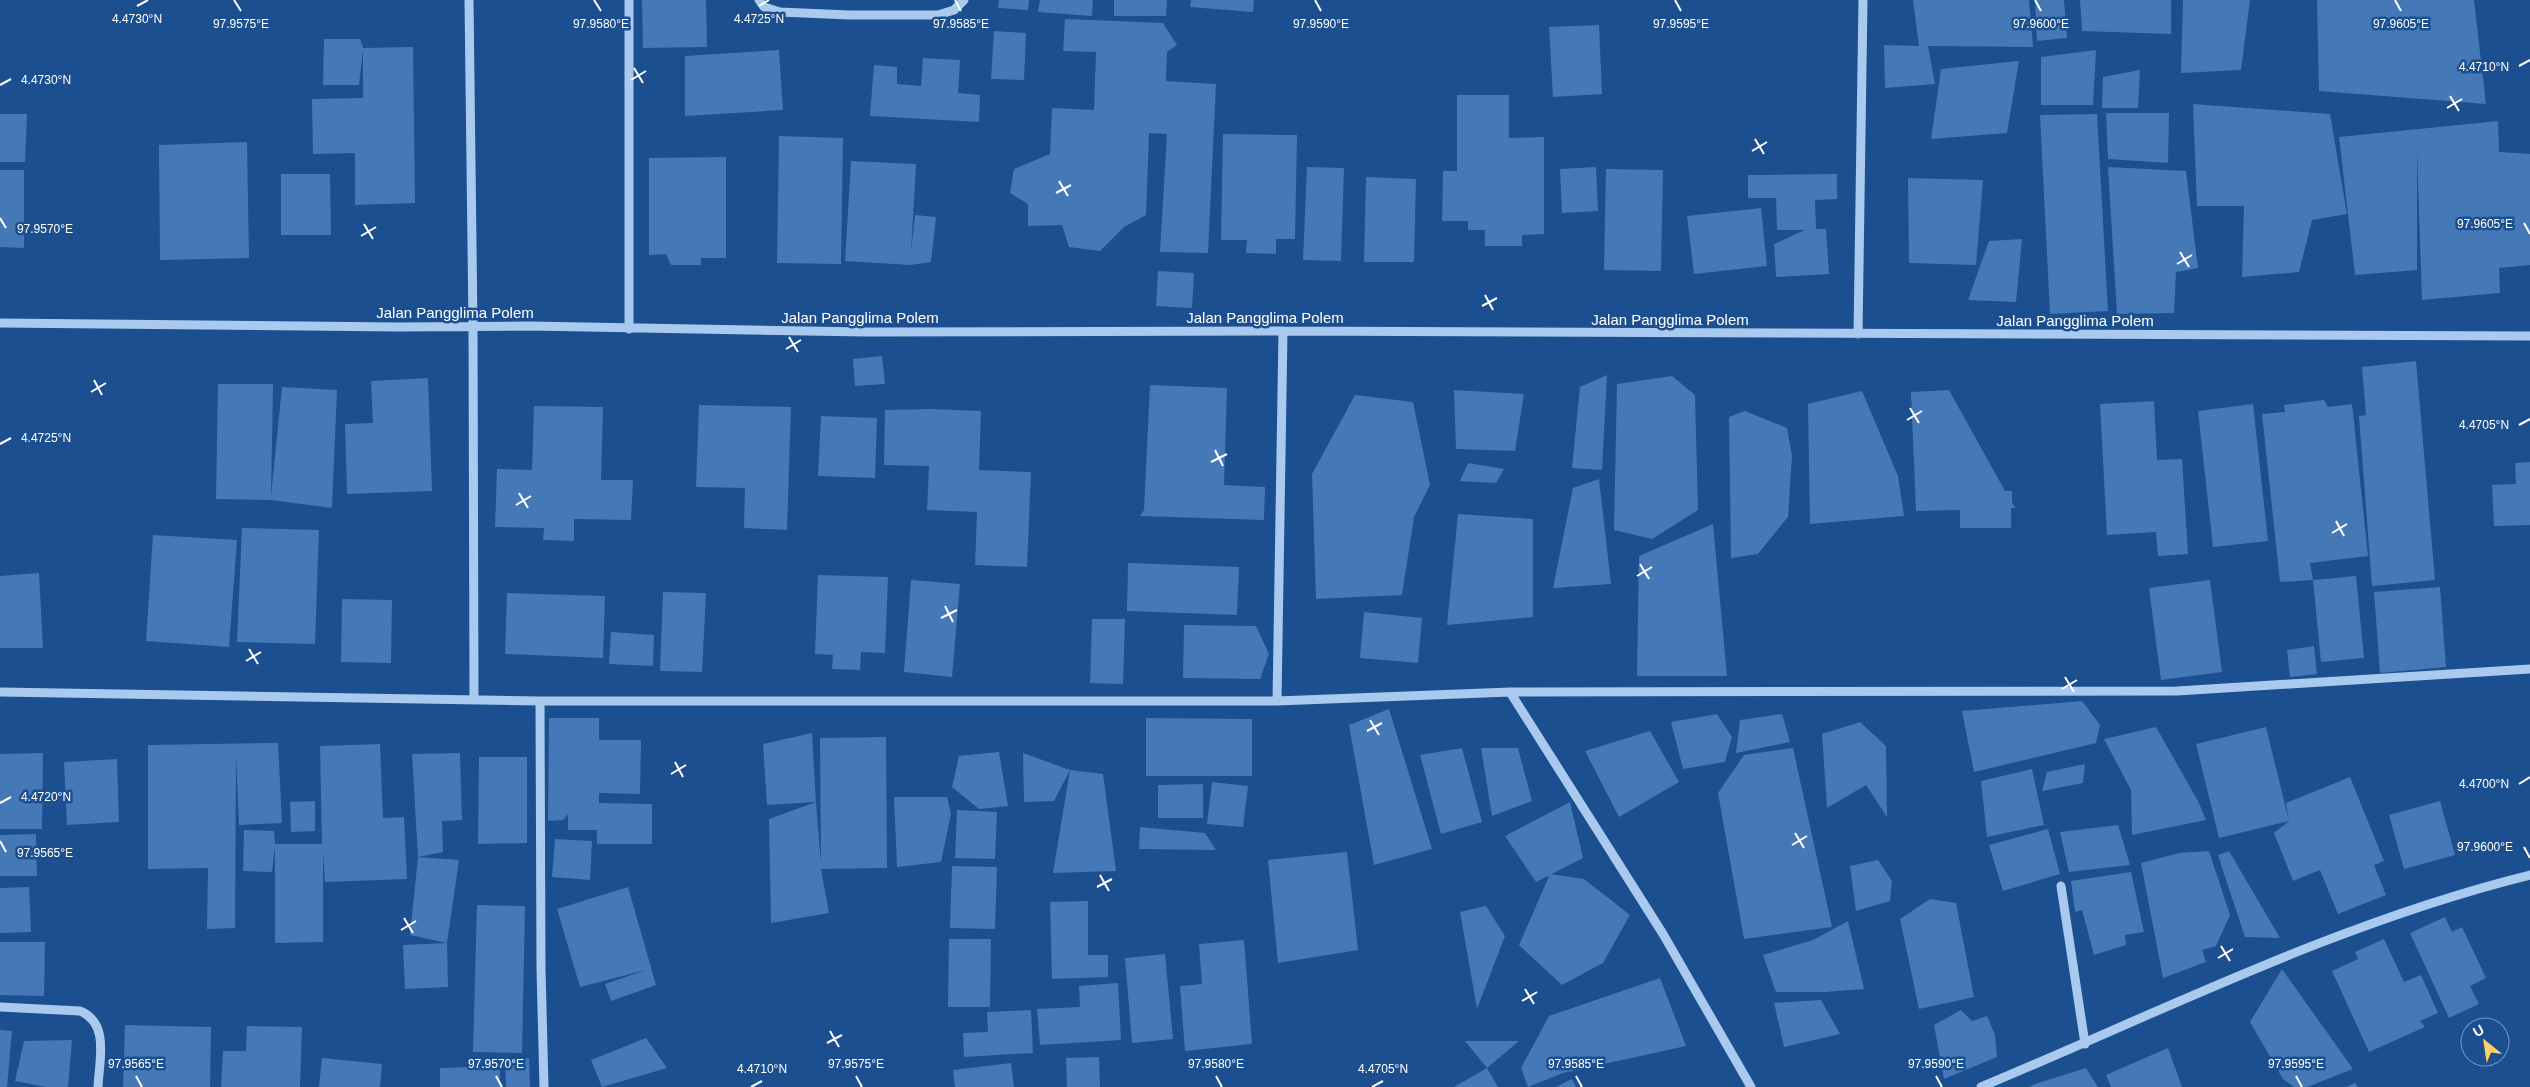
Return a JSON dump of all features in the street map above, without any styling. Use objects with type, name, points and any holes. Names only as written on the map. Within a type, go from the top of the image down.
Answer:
[{"type":"street","points":[[469,0],[473,327],[474,699]]},
{"type":"street","points":[[629,0],[629,329]]},
{"type":"street","points":[[759,0],[764,7],[780,12],[849,15],[938,15],[954,10],[964,0]]},
{"type":"street","points":[[1858,334],[1863,0]]},
{"type":"street","name":"Jalan Pangglima Polem","points":[[0,323],[865,332],[1283,331],[2530,336]]},
{"type":"street","points":[[1276,701],[1283,331]]},
{"type":"street","points":[[0,692],[540,701],[1276,701],[1510,692],[2177,691],[2530,669]]},
{"type":"street","points":[[1510,692],[1663,934],[1751,1087]]},
{"type":"street","points":[[540,701],[541,969],[544,1087]]},
{"type":"street","points":[[1981,1087],[2085,1044],[2258,968],[2406,912],[2530,874]]},
{"type":"street","points":[[2061,886],[2085,1044]]},
{"type":"street","points":[[0,1007],[80,1011],[87,1014],[94,1020],[101,1038],[98,1087]]},
{"type":"building","points":[[642,0],[706,0],[707,47],[643,48]]},
{"type":"building","points":[[999,0],[1029,0],[1028,10],[998,8]]},
{"type":"building","points":[[1040,0],[1093,0],[1092,16],[1038,12]]},
{"type":"building","points":[[1114,0],[1167,0],[1166,16],[1114,16]]},
{"type":"building","points":[[1191,0],[1254,0],[1253,12],[1190,7]]},
{"type":"building","points":[[1913,0],[2029,0],[2033,47],[1928,46],[1935,84],[1885,88],[1884,45],[1919,46]]},
{"type":"building","points":[[2035,0],[2064,0],[2067,38],[2037,41]]},
{"type":"building","points":[[2080,0],[2171,0],[2171,34],[2082,31]]},
{"type":"building","points":[[2183,0],[2250,0],[2241,70],[2181,73]]},
{"type":"building","points":[[2317,0],[2474,0],[2486,104],[2319,91]]},
{"type":"building","points":[[1065,19],[1163,23],[1177,45],[1167,52],[1166,81],[1216,84],[1208,253],[1160,252],[1167,134],[1149,133],[1146,215],[1124,227],[1100,251],[1069,247],[1062,225],[1028,226],[1028,204],[1010,193],[1014,169],[1050,154],[1052,108],[1094,110],[1096,52],[1063,51]]},
{"type":"building","points":[[1599,25],[1602,94],[1553,97],[1549,27]]},
{"type":"building","points":[[994,31],[1026,33],[1024,80],[991,79]]},
{"type":"building","points":[[324,39],[360,39],[363,48],[413,47],[415,203],[355,205],[355,153],[313,154],[312,99],[363,98],[363,50],[359,85],[323,85]]},
{"type":"building","points":[[779,50],[783,110],[685,116],[685,56]]},
{"type":"building","points":[[2096,50],[2093,105],[2041,105],[2041,57]]},
{"type":"building","points":[[923,58],[960,60],[958,93],[980,95],[979,122],[870,116],[874,65],[897,67],[897,84],[921,86]]},
{"type":"building","points":[[2019,61],[2007,133],[1931,139],[1941,69]]},
{"type":"building","points":[[2140,70],[2138,108],[2102,108],[2103,77]]},
{"type":"building","points":[[1457,95],[1509,95],[1509,138],[1544,137],[1544,234],[1522,235],[1522,246],[1485,246],[1485,230],[1468,230],[1468,221],[1442,221],[1443,171],[1457,171]]},
{"type":"building","points":[[2193,104],[2330,114],[2347,214],[2312,220],[2299,272],[2242,277],[2244,206],[2197,206]]},
{"type":"building","points":[[2106,113],[2169,113],[2168,163],[2108,159]]},
{"type":"building","points":[[0,114],[27,114],[25,162],[0,162]]},
{"type":"building","points":[[2097,114],[2108,311],[2050,314],[2040,115]]},
{"type":"building","points":[[2498,121],[2499,152],[2530,154],[2530,265],[2499,268],[2500,293],[2422,300],[2417,152],[2417,270],[2355,275],[2339,137]]},
{"type":"building","points":[[1223,134],[1297,135],[1295,239],[1276,239],[1276,254],[1246,253],[1247,240],[1221,240]]},
{"type":"building","points":[[779,136],[843,138],[841,264],[777,263]]},
{"type":"building","points":[[247,142],[249,258],[160,260],[159,145]]},
{"type":"building","points":[[726,157],[726,258],[701,258],[701,265],[671,265],[666,254],[649,255],[649,158]]},
{"type":"building","points":[[851,161],[916,164],[911,252],[915,215],[936,217],[931,262],[910,265],[845,261]]},
{"type":"building","points":[[1307,167],[1344,168],[1341,261],[1303,260]]},
{"type":"building","points":[[1596,167],[1598,211],[1562,213],[1560,169]]},
{"type":"building","points":[[2108,167],[2186,171],[2198,268],[2176,272],[2174,313],[2117,314]]},
{"type":"building","points":[[1606,169],[1663,170],[1661,271],[1604,270]]},
{"type":"building","points":[[0,170],[24,170],[24,248],[0,247]]},
{"type":"building","points":[[281,174],[330,174],[331,235],[281,235]]},
{"type":"building","points":[[1837,174],[1837,199],[1815,200],[1816,229],[1826,229],[1829,274],[1776,277],[1774,244],[1805,230],[1777,230],[1776,198],[1748,198],[1748,175]]},
{"type":"building","points":[[1366,177],[1416,179],[1414,262],[1364,262]]},
{"type":"building","points":[[1908,178],[1983,180],[1976,265],[1909,263]]},
{"type":"building","points":[[1761,208],[1767,266],[1694,274],[1687,216]]},
{"type":"building","points":[[2022,239],[2016,302],[1968,300],[1989,241]]},
{"type":"building","points":[[1158,271],[1194,273],[1192,308],[1156,306]]},
{"type":"building","points":[[882,356],[885,384],[855,386],[853,359]]},
{"type":"building","points":[[2416,361],[2435,580],[2372,586],[2359,416],[2366,415],[2362,367]]},
{"type":"building","points":[[1607,375],[1602,470],[1572,468],[1580,387]]},
{"type":"building","points":[[1672,376],[1695,395],[1698,510],[1652,539],[1614,530],[1617,384]]},
{"type":"building","points":[[428,378],[432,491],[347,494],[345,424],[373,423],[371,381]]},
{"type":"building","points":[[218,384],[273,384],[271,496],[282,387],[337,390],[332,508],[271,500],[216,499]]},
{"type":"building","points":[[1150,385],[1227,388],[1224,485],[1265,487],[1264,520],[1140,516],[1144,510]]},
{"type":"building","points":[[1454,390],[1524,394],[1515,451],[1456,449]]},
{"type":"building","points":[[1949,390],[2005,491],[2012,491],[2012,502],[2015,508],[2011,508],[2011,528],[1960,528],[1960,510],[1916,511],[1911,392]]},
{"type":"building","points":[[1862,391],[1898,476],[1904,516],[1810,524],[1808,404]]},
{"type":"building","points":[[1355,395],[1413,402],[1430,485],[1414,517],[1402,595],[1316,599],[1312,474]]},
{"type":"building","points":[[2324,400],[2328,407],[2352,404],[2368,556],[2310,563],[2313,580],[2280,582],[2262,414],[2285,412],[2284,405]]},
{"type":"building","points":[[2154,401],[2157,460],[2182,459],[2188,554],[2158,556],[2156,532],[2107,535],[2100,404]]},
{"type":"building","points":[[2253,404],[2268,541],[2213,547],[2198,411]]},
{"type":"building","points":[[699,405],[791,407],[787,530],[744,528],[745,488],[696,487]]},
{"type":"building","points":[[534,406],[603,407],[601,480],[633,480],[631,520],[574,519],[574,541],[543,540],[544,528],[495,527],[497,469],[532,470]]},
{"type":"building","points":[[885,410],[981,411],[979,470],[1031,472],[1027,567],[975,565],[977,512],[927,510],[929,466],[884,465]]},
{"type":"building","points":[[1745,411],[1787,428],[1792,456],[1788,517],[1758,554],[1731,558],[1729,417]]},
{"type":"building","points":[[821,416],[877,418],[875,478],[818,476]]},
{"type":"building","points":[[2530,462],[2530,525],[2494,526],[2492,485],[2516,484],[2515,463]]},
{"type":"building","points":[[1468,463],[1504,469],[1496,483],[1460,481]]},
{"type":"building","points":[[1599,479],[1611,584],[1553,588],[1573,488]]},
{"type":"building","points":[[1458,514],[1533,519],[1533,617],[1447,625]]},
{"type":"building","points":[[1713,524],[1727,676],[1637,676],[1639,556]]},
{"type":"building","points":[[242,528],[319,530],[315,644],[237,642]]},
{"type":"building","points":[[153,535],[237,540],[229,647],[146,641]]},
{"type":"building","points":[[1128,563],[1239,567],[1237,615],[1127,611]]},
{"type":"building","points":[[39,573],[43,648],[0,648],[0,576]]},
{"type":"building","points":[[818,575],[888,577],[885,653],[861,652],[860,670],[832,669],[833,655],[815,654]]},
{"type":"building","points":[[2356,576],[2364,658],[2321,662],[2313,580]]},
{"type":"building","points":[[911,580],[960,584],[952,677],[904,672]]},
{"type":"building","points":[[2210,580],[2222,672],[2161,680],[2149,588]]},
{"type":"building","points":[[2440,587],[2446,667],[2380,673],[2374,592]]},
{"type":"building","points":[[663,592],[706,593],[702,672],[660,671]]},
{"type":"building","points":[[507,593],[605,596],[603,658],[505,654]]},
{"type":"building","points":[[342,599],[392,600],[391,663],[341,662]]},
{"type":"building","points":[[1364,612],[1422,618],[1418,663],[1360,658]]},
{"type":"building","points":[[1092,619],[1125,619],[1123,684],[1090,683]]},
{"type":"building","points":[[1184,625],[1256,626],[1269,654],[1260,679],[1183,678]]},
{"type":"building","points":[[611,632],[654,635],[653,666],[609,664]]},
{"type":"building","points":[[2314,646],[2317,674],[2290,677],[2287,650]]},
{"type":"building","points":[[2082,701],[2100,725],[2096,743],[1974,772],[1962,711]]},
{"type":"building","points":[[1389,709],[1432,849],[1374,865],[1349,725]]},
{"type":"building","points":[[1717,714],[1732,737],[1725,762],[1683,769],[1671,722]]},
{"type":"building","points":[[1782,714],[1790,742],[1736,753],[1740,720]]},
{"type":"building","points":[[549,718],[599,718],[599,740],[641,740],[640,794],[599,793],[599,803],[652,804],[652,844],[597,844],[597,830],[568,830],[568,814],[563,820],[548,821]]},
{"type":"building","points":[[1146,718],[1252,719],[1252,776],[1146,776]]},
{"type":"building","points":[[1860,722],[1886,746],[1887,817],[1866,785],[1827,808],[1822,734]]},
{"type":"building","points":[[2156,727],[2198,801],[2206,820],[2132,835],[2131,790],[2104,739]]},
{"type":"building","points":[[2266,727],[2289,821],[2219,838],[2196,744]]},
{"type":"building","points":[[1650,731],[1679,782],[1619,817],[1585,751]]},
{"type":"building","points":[[812,733],[816,802],[767,805],[763,744]]},
{"type":"building","points":[[886,737],[887,868],[821,869],[829,913],[771,923],[769,819],[816,802],[821,864],[820,738]]},
{"type":"building","points":[[278,743],[282,823],[239,825],[236,756],[235,928],[207,929],[208,868],[148,869],[148,745]]},
{"type":"building","points":[[380,744],[383,818],[404,817],[407,879],[325,882],[323,852],[323,942],[275,943],[275,846],[272,872],[243,871],[244,830],[274,831],[275,844],[322,844],[320,746]]},
{"type":"building","points":[[1462,748],[1482,822],[1441,834],[1420,755]]},
{"type":"building","points":[[1481,748],[1518,748],[1532,801],[1492,816]]},
{"type":"building","points":[[1793,748],[1832,927],[1744,939],[1718,793],[1744,755]]},
{"type":"building","points":[[999,752],[1008,806],[979,809],[952,787],[959,756]]},
{"type":"building","points":[[43,753],[42,829],[0,829],[0,754]]},
{"type":"building","points":[[460,753],[462,820],[442,821],[443,852],[418,857],[412,754]]},
{"type":"building","points":[[1023,753],[1070,770],[1054,801],[1024,802]]},
{"type":"building","points":[[479,757],[527,757],[527,843],[478,844]]},
{"type":"building","points":[[117,759],[119,822],[67,825],[64,762]]},
{"type":"building","points":[[2085,764],[2083,783],[2042,791],[2047,772]]},
{"type":"building","points":[[2032,769],[2044,825],[1987,837],[1981,781]]},
{"type":"building","points":[[1070,770],[1103,774],[1116,871],[1053,873]]},
{"type":"building","points":[[2350,777],[2384,861],[2374,865],[2386,895],[2338,914],[2320,870],[2293,881],[2274,833],[2289,821],[2286,803]]},
{"type":"building","points":[[1212,782],[1248,786],[1243,827],[1207,824]]},
{"type":"building","points":[[1203,784],[1203,818],[1158,818],[1158,785]]},
{"type":"building","points":[[894,797],[947,797],[951,814],[941,862],[897,867]]},
{"type":"building","points":[[315,801],[315,831],[291,832],[290,802]]},
{"type":"building","points":[[2440,801],[2455,855],[2404,869],[2389,815]]},
{"type":"building","points":[[1570,802],[1583,858],[1536,882],[1505,836]]},
{"type":"building","points":[[957,810],[997,812],[995,859],[955,858]]},
{"type":"building","points":[[2118,825],[2130,865],[2069,872],[2060,832]]},
{"type":"building","points":[[1140,827],[1205,833],[1216,850],[1139,849]]},
{"type":"building","points":[[2048,829],[2060,874],[2003,891],[1989,845]]},
{"type":"building","points":[[36,834],[37,876],[0,876],[0,835]]},
{"type":"building","points":[[555,839],[592,841],[590,880],[552,877]]},
{"type":"building","points":[[2209,851],[2230,915],[2216,946],[2202,950],[2206,962],[2163,978],[2141,863],[2179,853]]},
{"type":"building","points":[[2229,851],[2280,938],[2245,937],[2218,855]]},
{"type":"building","points":[[1347,852],[1358,950],[1278,963],[1268,860]]},
{"type":"building","points":[[418,857],[459,860],[447,943],[410,935]]},
{"type":"building","points":[[1878,860],[1892,881],[1890,901],[1856,911],[1850,866]]},
{"type":"building","points":[[952,866],[997,867],[995,929],[950,928]]},
{"type":"building","points":[[2131,872],[2144,932],[2125,935],[2126,945],[2094,955],[2082,910],[2075,912],[2071,881]]},
{"type":"building","points":[[1550,874],[1584,879],[1630,915],[1603,963],[1562,985],[1519,945]]},
{"type":"building","points":[[29,887],[31,932],[0,933],[0,888]]},
{"type":"building","points":[[628,887],[656,985],[611,1001],[605,984],[646,970],[580,987],[557,909]]},
{"type":"building","points":[[1930,899],[1956,903],[1974,997],[1919,1009],[1900,919]]},
{"type":"building","points":[[1088,901],[1088,955],[1108,955],[1108,977],[1052,979],[1050,902]]},
{"type":"building","points":[[477,905],[525,906],[522,1053],[473,1052]]},
{"type":"building","points":[[1486,906],[1505,936],[1477,1009],[1460,912]]},
{"type":"building","points":[[2445,917],[2452,932],[2462,927],[2486,978],[2470,986],[2479,1004],[2449,1018],[2410,933]]},
{"type":"building","points":[[1848,921],[1864,989],[1825,992],[1776,992],[1763,955],[1813,940]]},
{"type":"building","points":[[949,939],[991,939],[990,1007],[948,1007]]},
{"type":"building","points":[[2384,939],[2404,982],[2421,975],[2438,1013],[2420,1021],[2425,1027],[2369,1052],[2332,971],[2358,959],[2355,952]]},
{"type":"building","points":[[1244,940],[1252,1044],[1185,1051],[1180,986],[1202,984],[1199,944]]},
{"type":"building","points":[[0,942],[45,942],[44,996],[0,995]]},
{"type":"building","points":[[447,943],[448,987],[405,989],[403,945]]},
{"type":"building","points":[[1165,954],[1173,1039],[1132,1043],[1125,958]]},
{"type":"building","points":[[2282,969],[2353,1069],[2307,1087],[2294,1087],[2283,1079],[2250,1022]]},
{"type":"building","points":[[1660,978],[1686,1046],[1563,1073],[1528,1087],[1521,1068],[1549,1016]]},
{"type":"building","points":[[1118,983],[1121,1040],[1040,1045],[1037,1009],[1080,1007],[1079,986]]},
{"type":"building","points":[[1821,1000],[1840,1034],[1784,1047],[1774,1003]]},
{"type":"building","points":[[1031,1010],[1033,1053],[964,1057],[963,1033],[988,1032],[987,1012]]},
{"type":"building","points":[[1961,1010],[1972,1021],[1987,1016],[1995,1035],[1997,1057],[1944,1079],[1934,1025]]},
{"type":"building","points":[[125,1025],[211,1027],[210,1087],[123,1087]]},
{"type":"building","points":[[247,1026],[302,1027],[300,1087],[221,1087],[223,1051],[246,1051]]},
{"type":"building","points":[[0,1030],[12,1031],[7,1087],[0,1087]]},
{"type":"building","points":[[646,1038],[667,1068],[602,1087],[591,1060]]},
{"type":"building","points":[[72,1040],[68,1087],[46,1087],[15,1081],[24,1041]]},
{"type":"building","points":[[1465,1041],[1519,1041],[1487,1068]]},
{"type":"building","points":[[2168,1048],[2182,1087],[2111,1087],[2106,1075]]},
{"type":"building","points":[[1099,1057],[1100,1087],[1067,1087],[1066,1058]]},
{"type":"building","points":[[322,1058],[382,1064],[380,1087],[319,1087]]},
{"type":"building","points":[[529,1058],[530,1087],[506,1087],[505,1059]]},
{"type":"building","points":[[1011,1063],[1014,1087],[955,1087],[953,1070]]},
{"type":"building","points":[[500,1066],[500,1087],[440,1087],[440,1068]]},
{"type":"building","points":[[1487,1068],[1498,1087],[1454,1087]]},
{"type":"building","points":[[2086,1068],[2098,1087],[2029,1087],[2035,1084]]},
{"type":"building","points":[[1572,1079],[1576,1087],[1556,1087]]},
{"type":"building","points":[[2355,1083],[2358,1087],[2346,1087]]}]
